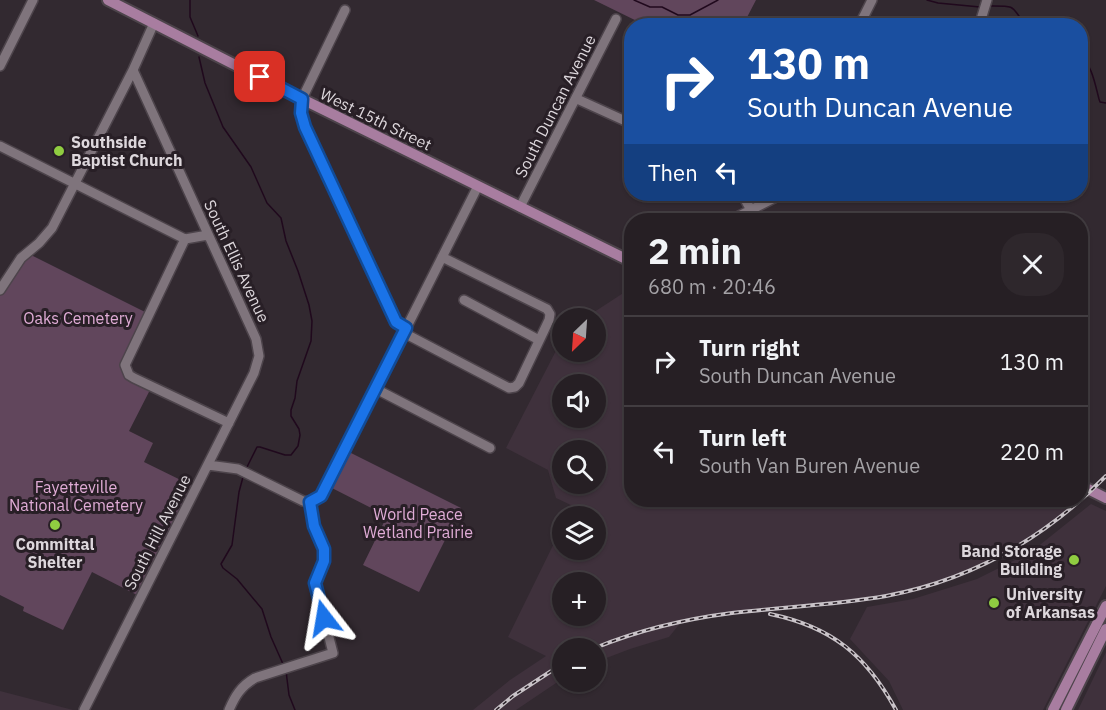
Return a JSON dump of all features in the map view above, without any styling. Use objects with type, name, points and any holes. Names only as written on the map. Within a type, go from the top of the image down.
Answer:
[{"type":"main road","name":"West 15th Street","points":[[108,0],[624,258]]},
{"type":"main road","points":[[1088,489],[1106,498]]},
{"type":"main road","points":[[1053,710],[1106,606]]},
{"type":"main road","points":[[1066,710],[1106,629]]},
{"type":"street","points":[[0,66],[33,0]]},
{"type":"street","points":[[863,18],[872,0]]},
{"type":"street","points":[[981,18],[987,0]]},
{"type":"street","points":[[345,10],[302,99],[301,113],[305,127],[396,322],[405,330],[509,388],[515,387],[519,383],[550,314],[547,309],[442,257]]},
{"type":"street","name":"South Duncan Avenue","points":[[520,207],[616,19]]},
{"type":"street","points":[[0,290],[21,258],[52,228],[133,70],[154,23]]},
{"type":"street","name":"South Ellis Avenue","points":[[133,70],[258,347],[257,365],[208,465]]},
{"type":"street","points":[[577,99],[624,120]]},
{"type":"street","points":[[0,146],[186,239],[208,235]]},
{"type":"street","points":[[229,710],[245,683],[333,653],[315,583],[324,561],[324,549],[314,526],[310,502],[321,496],[478,186]]},
{"type":"street","points":[[746,201],[751,210]]},
{"type":"street","points":[[745,213],[768,201]]},
{"type":"street","points":[[186,239],[127,360],[126,369],[134,378],[229,423]]},
{"type":"street","points":[[464,300],[539,340]]},
{"type":"street","points":[[375,389],[490,448]]},
{"type":"street","name":"South Hill Avenue","points":[[84,710],[208,465],[238,470],[303,501],[310,502]]},
{"type":"shaded area","points":[[624,293],[624,507],[1072,507],[1039,534],[992,561],[926,587],[848,602],[731,613],[682,621],[669,637],[606,658],[606,638],[552,638],[552,686],[516,710],[473,710],[510,680],[546,656],[508,637],[552,547],[552,560],[606,560],[606,506],[573,506],[556,498],[555,494],[606,494],[606,440],[552,440],[552,484],[548,470],[506,448],[552,358],[552,362],[606,362],[606,308],[600,308]]},
{"type":"shaded area","name":"University of Arkansas","points":[[1091,504],[1106,511],[1106,586],[1043,710],[903,710],[889,681],[850,639],[867,607],[913,599],[977,579],[1031,552]]},
{"type":"shaded area","name":"University of Arkansas","points":[[1106,652],[1106,710],[1078,710]]},
{"type":"shaded area","points":[[0,691],[73,710],[0,710]]},
{"type":"green space","points":[[594,0],[756,0],[747,18],[631,18]]},
{"type":"green space","name":"Fayetteville National Cemetery","points":[[27,253],[149,314],[126,370],[152,386],[129,431],[153,443],[144,462],[197,488],[141,597],[92,572],[63,630],[23,611],[24,607],[0,595],[0,290]]},
{"type":"green space","name":"World Peace Wetland Prairie","points":[[345,450],[461,508],[419,592],[363,565],[387,516],[326,485]]},
{"type":"waterway","points":[[190,0],[190,17],[198,36]]},
{"type":"waterway","points":[[634,0],[650,7],[662,7],[678,15],[690,15],[718,0]]},
{"type":"waterway","points":[[927,0],[980,7]]},
{"type":"waterway","points":[[989,6],[1012,8],[1020,18]]},
{"type":"waterway","points":[[199,57],[205,83],[223,127],[251,167],[267,203],[281,218],[286,241],[298,271],[312,321],[311,341],[297,381],[291,410],[291,416],[299,429],[298,446],[291,455],[257,447],[247,467]]},
{"type":"waterway","points":[[1088,66],[1100,102],[1106,103]]},
{"type":"waterway","points":[[243,477],[232,545],[221,564],[262,609],[283,664]]},
{"type":"waterway","points":[[286,671],[289,695],[295,710]]},
{"type":"railway","points":[[1088,493],[1106,476]]},
{"type":"railway","points":[[606,644],[662,626],[697,618],[867,599],[917,589],[948,579],[1005,553],[1032,537],[1072,507]]},
{"type":"railway","points":[[770,614],[812,627],[845,646],[872,674],[896,710]]},
{"type":"railway","points":[[496,710],[552,671]]},
{"type":"place","name":"Southside Baptist Church","points":[[59,151]]},
{"type":"place","name":"Committal Shelter","points":[[55,525]]},
{"type":"place","name":"Band Storage Building","points":[[1074,560]]},
{"type":"place","name":"University of Arkansas","points":[[994,603]]},
{"type":"route","points":[[260,77],[302,99],[301,113],[305,127],[396,322],[406,328],[321,496],[310,502],[314,526],[324,549],[324,561],[315,583],[324,618]]},
{"type":"park label","name":"Oaks Cemetery","points":[[78,318]]}]
